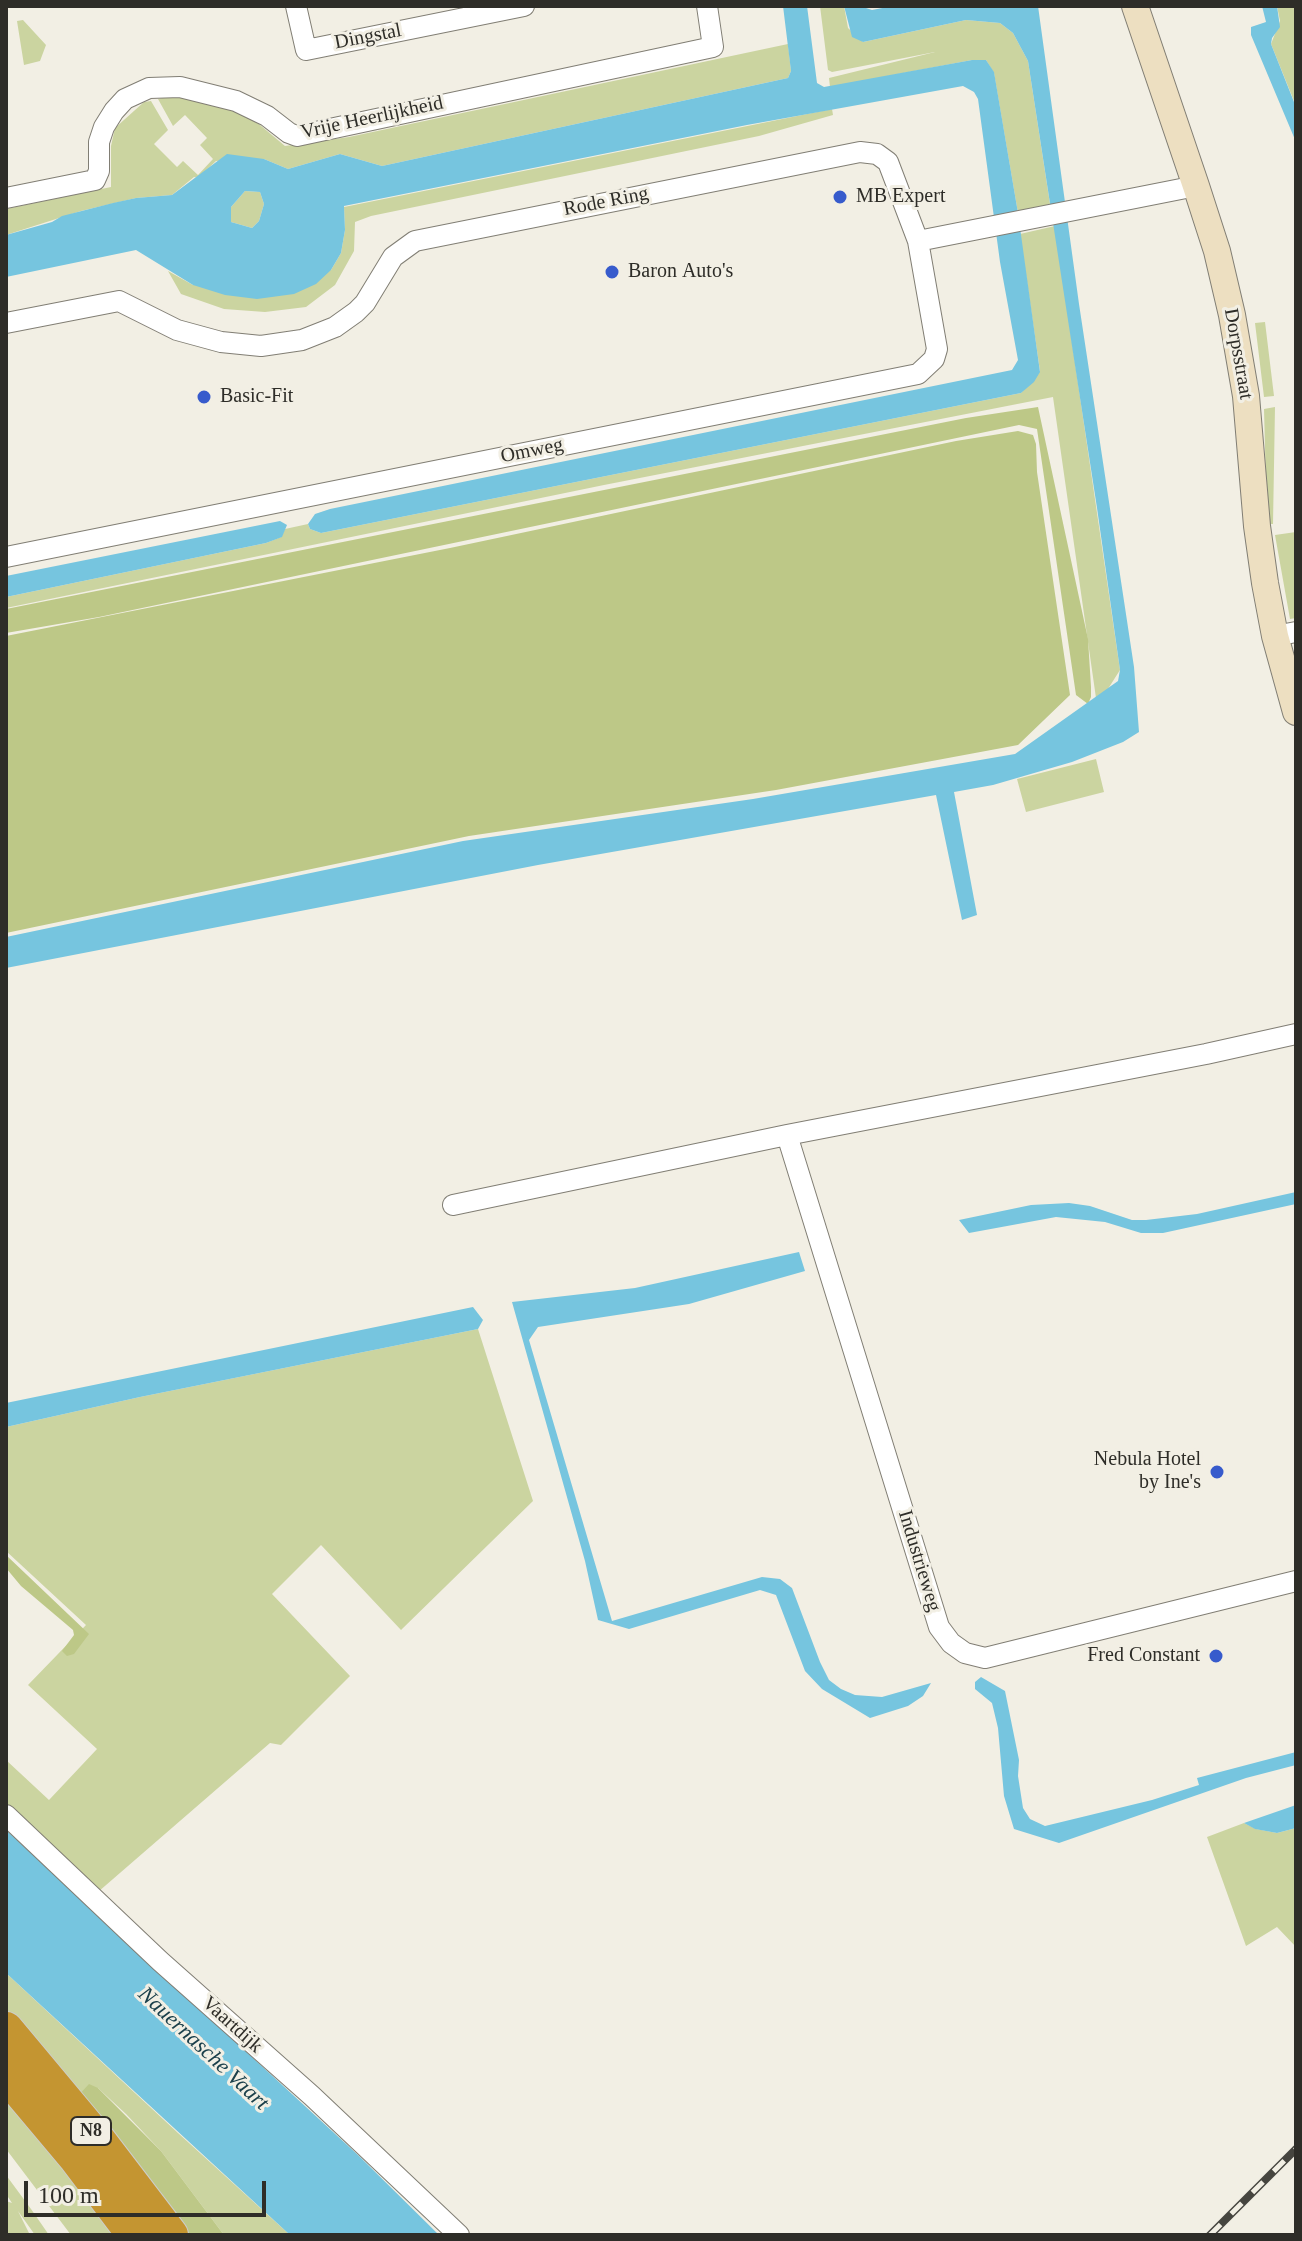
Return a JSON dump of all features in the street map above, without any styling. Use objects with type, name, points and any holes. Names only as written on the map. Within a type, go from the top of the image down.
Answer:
[{"type":"highway","name":"N8","points":[[6,2029],[97,2138],[171,2235]]},
{"type":"highway","name":"N8","points":[[6,2075],[75,2157],[134,2235]]},
{"type":"street","name":"Dingstal","points":[[296,6],[306,50],[438,14],[524,6]]},
{"type":"street","name":"Vrije Heerlijkheid","points":[[6,198],[95,180],[99,171],[99,142],[104,127],[125,99],[149,88],[180,87],[236,101],[267,116],[297,136],[713,47],[707,6]]},
{"type":"street","name":"Dorpsstraat","points":[[1135,6],[1217,251],[1240,357],[1257,526],[1286,634],[1296,712]]},
{"type":"street","name":"Rode Ring","points":[[6,323],[119,301],[164,325],[206,338],[248,345],[287,343],[320,335],[347,320],[365,303],[393,257],[415,241],[860,152],[877,154],[894,170],[918,241]]},
{"type":"street","points":[[918,241],[1196,186]]},
{"type":"street","name":"Omweg","points":[[6,557],[918,374],[934,359],[937,349],[918,241]]},
{"type":"street","points":[[453,1205],[1296,1034]]},
{"type":"street","name":"Industrieweg","points":[[787,1135],[939,1627],[951,1643],[965,1653],[985,1658],[1296,1581]]},
{"type":"street","name":"Vaartdijk","points":[[6,1815],[459,2235]]},
{"type":"green space","points":[[820,6],[844,6],[848,28],[863,42],[966,20],[1000,23],[1013,33],[1028,61],[1050,204],[1018,213],[994,73],[986,60],[830,87],[829,78],[935,52],[832,72],[828,70]]},
{"type":"green space","points":[[1277,6],[1296,6],[1296,106],[1271,44],[1280,21]]},
{"type":"green space","points":[[23,20],[46,45],[40,61],[24,65],[17,21]]},
{"type":"green space","points":[[788,44],[791,71],[788,78],[382,166],[340,154],[288,169],[264,159],[216,161],[198,178],[194,177],[172,195],[136,198],[81,211],[6,235],[6,209],[111,187],[111,146],[115,128],[144,102],[151,101],[168,130],[154,144],[177,167],[183,161],[198,175],[213,159],[200,145],[207,138],[185,115],[173,126],[158,99],[187,96],[248,115],[285,146],[349,137]]},
{"type":"green space","points":[[832,109],[833,115],[759,136],[371,216],[355,222],[354,251],[335,285],[306,307],[265,312],[224,309],[181,294],[168,271],[193,285],[331,270],[341,253],[345,230],[344,207]]},
{"type":"green space","points":[[245,191],[260,192],[264,204],[259,221],[252,228],[231,222],[231,207]]},
{"type":"green space","points":[[1055,226],[1120,670],[1106,692],[1096,698],[1053,397],[604,485],[6,608],[6,597],[266,543],[281,537],[285,529],[308,524],[310,529],[321,533],[1021,393],[1040,371],[1020,234]]},
{"type":"green space","points":[[1265,322],[1274,396],[1264,397],[1255,323]]},
{"type":"green space","points":[[1038,407],[1088,639],[1091,697],[1088,704],[1076,695],[1037,429],[1019,425],[99,617],[6,633],[6,609],[966,418]]},
{"type":"green space","points":[[1275,407],[1273,524],[1267,524],[1264,409]]},
{"type":"green space","points":[[1018,431],[1033,435],[1036,444],[1037,472],[1070,695],[1018,745],[776,790],[469,836],[6,933],[6,636],[450,548],[956,441]]},
{"type":"green space","points":[[1296,532],[1296,618],[1290,619],[1275,535]]},
{"type":"green space","points":[[1096,759],[1104,792],[1026,812],[1017,779]]},
{"type":"green space","points":[[478,1329],[533,1501],[401,1630],[321,1545],[272,1594],[350,1676],[281,1745],[270,1743],[98,1892],[6,1805],[6,1760],[49,1800],[97,1749],[28,1685],[86,1625],[6,1551],[6,1427]]},
{"type":"green space","points":[[6,1555],[89,1634],[74,1654],[67,1656],[62,1651],[74,1635],[73,1630],[21,1586],[6,1568]]},
{"type":"green space","points":[[1244,1823],[1277,1833],[1296,1828],[1296,1947],[1277,1927],[1246,1946],[1207,1837]]},
{"type":"green space","points":[[6,1973],[290,2235],[224,2235],[161,2151],[126,2114],[98,2088],[77,2097],[6,2014]]},
{"type":"green space","points":[[89,2084],[98,2088],[161,2151],[224,2235],[185,2235],[77,2097]]},
{"type":"green space","points":[[6,2101],[112,2235],[71,2235],[6,2149]]},
{"type":"green space","points":[[6,2175],[49,2235],[35,2235],[18,2211],[30,2235],[6,2235],[6,2201],[12,2203],[6,2194]]},
{"type":"water","points":[[783,6],[807,6],[817,83],[824,87],[986,60],[994,72],[1040,372],[1021,393],[321,533],[310,529],[308,524],[315,514],[330,509],[1012,370],[1018,360],[1000,262],[978,99],[974,92],[963,86],[747,125],[344,206],[345,230],[341,253],[331,270],[316,284],[294,294],[257,299],[225,295],[193,285],[136,250],[6,277],[6,235],[113,203],[172,195],[227,154],[264,159],[288,169],[340,154],[382,166],[788,78],[791,71]],"holes":[[[245,191],[260,192],[264,204],[259,221],[252,228],[231,222],[231,207]]]},
{"type":"water","points":[[844,6],[872,10],[893,6],[1038,6],[1134,667],[1139,732],[1123,742],[1072,762],[993,785],[954,792],[977,915],[962,920],[936,795],[538,865],[6,968],[6,937],[463,841],[753,799],[1015,754],[1118,681],[1120,670],[1097,508],[1028,61],[1013,33],[1000,23],[966,20],[863,42],[852,37]]},
{"type":"water","points":[[1262,6],[1277,6],[1280,27],[1271,44],[1296,107],[1296,142],[1251,35],[1251,27],[1266,22]]},
{"type":"water","points":[[280,521],[287,525],[282,537],[266,543],[6,597],[6,576]]},
{"type":"water","points":[[1296,1192],[1296,1204],[1163,1233],[1141,1233],[1105,1222],[1056,1217],[969,1233],[959,1220],[1031,1205],[1069,1203],[1090,1206],[1132,1220],[1146,1220],[1197,1214]]},
{"type":"water","points":[[799,1252],[805,1271],[689,1304],[538,1327],[529,1340],[612,1621],[762,1577],[780,1579],[792,1588],[829,1680],[841,1689],[855,1695],[882,1697],[931,1683],[923,1696],[908,1706],[870,1718],[822,1689],[805,1671],[776,1595],[760,1590],[629,1629],[598,1620],[585,1561],[512,1302],[635,1288]]},
{"type":"water","points":[[473,1307],[483,1320],[478,1329],[6,1427],[6,1403]]},
{"type":"water","points":[[981,1677],[1005,1691],[1019,1760],[1023,1808],[1030,1819],[1045,1826],[1152,1800],[1199,1785],[1197,1778],[1296,1752],[1296,1765],[1246,1778],[1059,1843],[1014,1829],[1004,1796],[998,1728],[992,1703],[975,1689],[975,1682]]},
{"type":"water","points":[[1296,1805],[1296,1828],[1277,1833],[1255,1829],[1244,1823]]},
{"type":"water","name":"Nauernasche Vaart","points":[[6,1830],[358,2155],[439,2235],[290,2235],[6,1973]]},
{"type":"railway","points":[[1210,2235],[1296,2149]]},
{"type":"place","name":"MB Expert","points":[[840,197]]},
{"type":"place","name":"Baron Auto's","points":[[612,272]]},
{"type":"place","name":"Basic-Fit","points":[[204,397]]},
{"type":"place","name":"Nebula Hotel by Ine's","points":[[1217,1472]]},
{"type":"place","name":"Fred Constant","points":[[1216,1656]]}]
